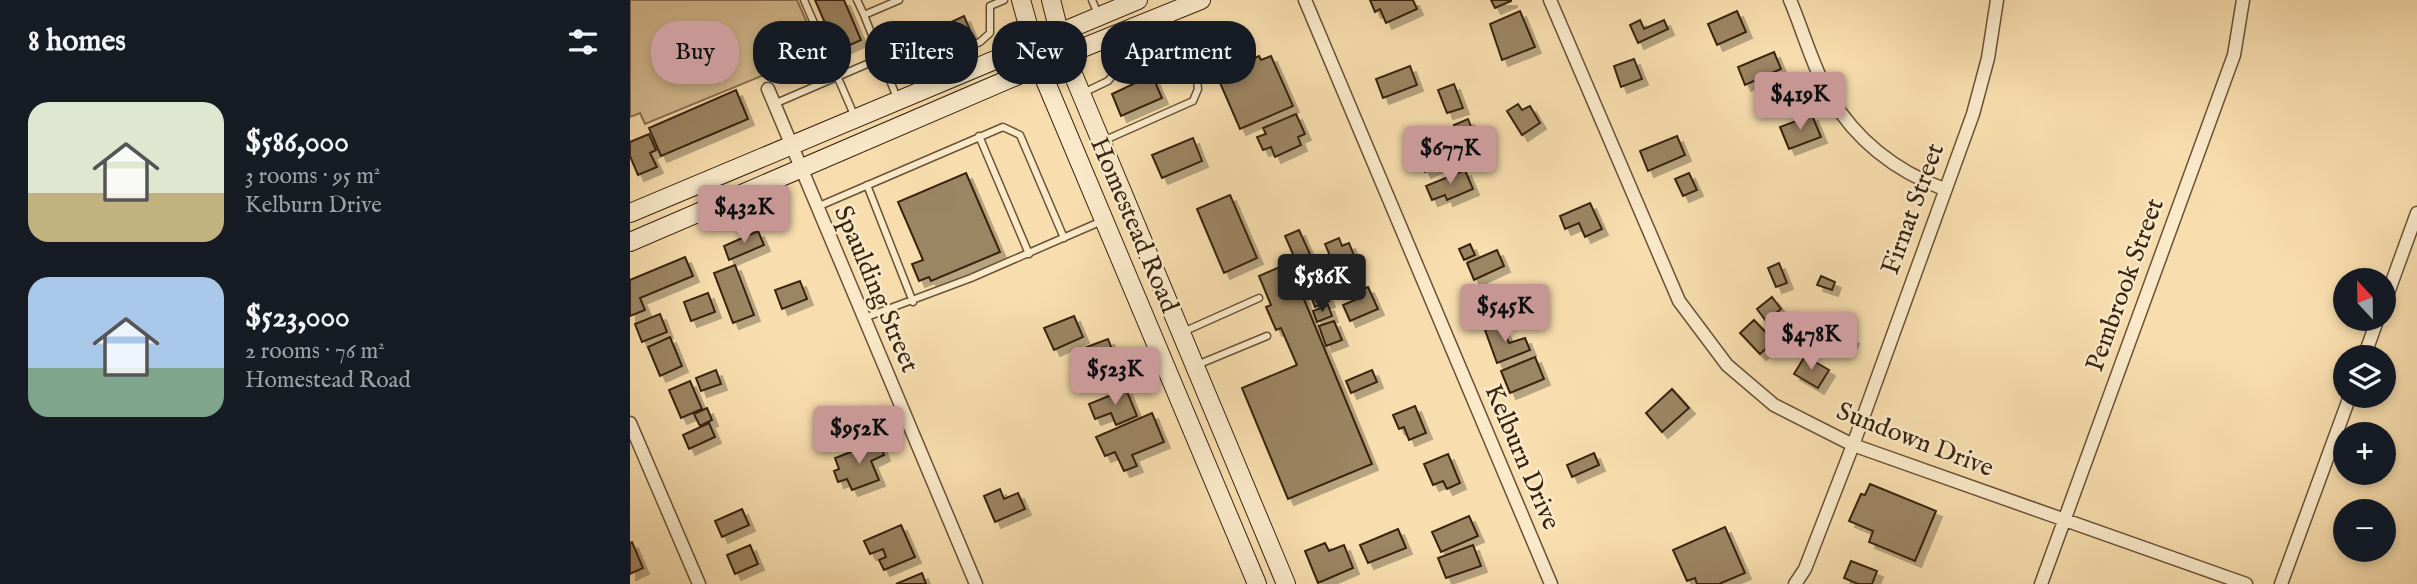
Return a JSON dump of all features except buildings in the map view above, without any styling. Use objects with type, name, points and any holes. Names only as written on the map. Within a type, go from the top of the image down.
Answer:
[{"type":"main road","name":"Homestead Road","points":[[1021,0],[1027,21]]},
{"type":"main road","name":"Homestead Road","points":[[1051,0],[1056,21]]},
{"type":"main road","points":[[1077,21],[1096,8],[1138,0]]},
{"type":"main road","points":[[1087,46],[1201,0]]},
{"type":"main road","points":[[630,214],[938,84]]},
{"type":"main road","points":[[630,242],[1002,84]]},
{"type":"main road","name":"Homestead Road","points":[[1047,84],[1256,584]]},
{"type":"main road","name":"Homestead Road","points":[[1077,84],[1286,584]]},
{"type":"main road","points":[[1121,260],[1147,252]]},
{"type":"main road","points":[[1206,464],[1230,450]]},
{"type":"street","name":"Kelburn Drive","points":[[1305,0],[1551,584]]},
{"type":"street","name":"Sundown Drive","points":[[1550,0],[1679,301],[1727,365],[1774,405],[1853,444],[2246,584]]},
{"type":"street","points":[[1790,0],[1829,94],[1852,125],[1871,147],[1896,167],[1918,180],[1944,189]]},
{"type":"street","name":"Firnat Street","points":[[1795,584],[1805,569],[1853,444],[1976,102],[1988,58],[1997,0]]},
{"type":"street","name":"Pembrook Street","points":[[2041,584],[2234,55],[2243,0]]},
{"type":"street","name":"Spaulding Street","points":[[768,89],[976,584]]},
{"type":"street","points":[[2396,271],[2417,213]]},
{"type":"street","points":[[2281,584],[2346,408]]},
{"type":"street","points":[[630,423],[698,584]]},
{"type":"lane","points":[[804,0],[813,21]]},
{"type":"lane","points":[[857,0],[866,21]]},
{"type":"lane","points":[[864,15],[899,0]]},
{"type":"lane","points":[[978,44],[990,33],[990,6],[1004,0]]},
{"type":"lane","points":[[1167,14],[1170,21]]},
{"type":"lane","points":[[774,104],[819,84]]},
{"type":"lane","points":[[840,84],[855,118]]},
{"type":"lane","points":[[892,84],[898,100]]},
{"type":"lane","points":[[916,84],[919,92]]},
{"type":"lane","points":[[1081,94],[1102,84]]},
{"type":"lane","points":[[1101,142],[1193,101],[1197,84]]},
{"type":"lane","points":[[817,207],[1003,127],[1020,135],[1064,238]]},
{"type":"lane","points":[[979,136],[1029,254]]},
{"type":"lane","points":[[867,185],[913,302]]},
{"type":"lane","points":[[864,318],[913,302],[1104,220]]},
{"type":"lane","points":[[1181,332],[1259,298]]},
{"type":"lane","points":[[1195,366],[1267,336]]},
{"type":"shaded area","points":[[630,0],[797,0],[806,21],[753,21],[753,80],[645,124],[640,113],[630,117]]}]
